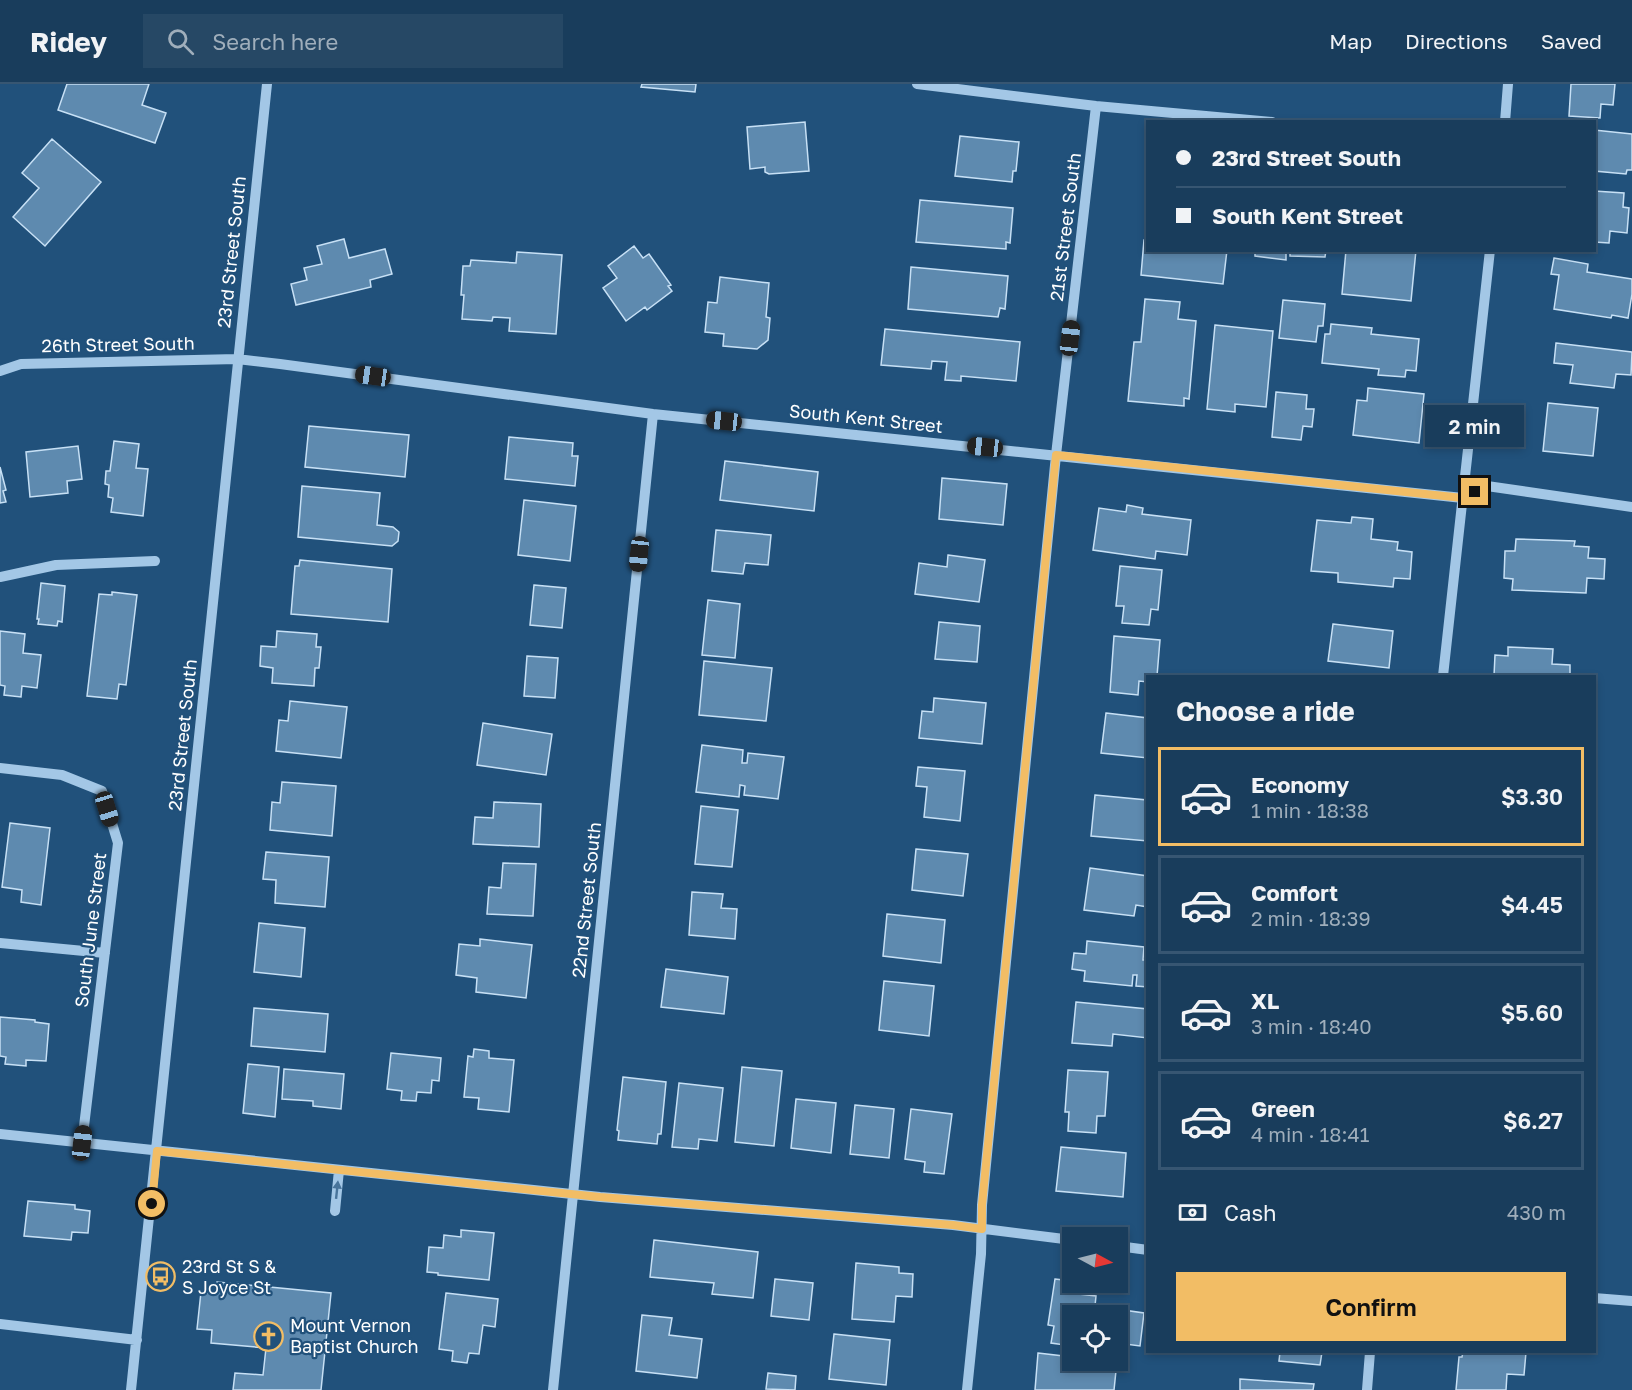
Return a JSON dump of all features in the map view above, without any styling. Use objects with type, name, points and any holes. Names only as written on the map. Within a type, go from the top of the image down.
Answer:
[{"type":"street","name":"23rd Street South","points":[[131,1390],[267,84]]},
{"type":"street","points":[[917,84],[1096,106],[1250,120]]},
{"type":"street","points":[[1504,120],[1508,84]]},
{"type":"street","name":"21st Street South","points":[[967,1390],[981,1254],[983,1193],[1056,455],[1096,106]]},
{"type":"street","points":[[1443,675],[1490,252]]},
{"type":"street","name":"26th Street South","points":[[0,371],[21,364],[237,359]]},
{"type":"street","name":"South Kent Street","points":[[237,359],[653,414],[1463,498],[1487,486],[1632,507]]},
{"type":"street","name":"22nd Street South","points":[[553,1390],[653,414]]},
{"type":"street","points":[[0,577],[56,565],[155,561]]},
{"type":"street","name":"South June Street","points":[[0,768],[62,775],[102,792],[118,843],[82,1143]]},
{"type":"street","points":[[0,943],[105,953]]},
{"type":"street","points":[[0,1134],[573,1194],[953,1225],[1062,1239]]},
{"type":"street","points":[[335,1211],[339,1170]]},
{"type":"street","points":[[1128,1247],[1146,1250]]},
{"type":"street","points":[[1596,1298],[1632,1301]]},
{"type":"street","points":[[0,1324],[137,1340]]},
{"type":"street","points":[[1366,1390],[1370,1353]]},
{"type":"building","points":[[67,84],[149,84],[142,105],[166,113],[155,143],[58,110]]},
{"type":"building","points":[[642,84],[696,84],[695,92],[641,87]]},
{"type":"building","points":[[1571,84],[1615,84],[1613,105],[1601,104],[1600,118],[1569,116]]},
{"type":"building","points":[[805,122],[809,171],[769,174],[765,172],[765,167],[750,169],[747,127]]},
{"type":"building","points":[[1596,130],[1632,134],[1632,170],[1627,170],[1626,174],[1596,171]]},
{"type":"building","points":[[960,136],[1019,142],[1016,171],[1013,171],[1012,182],[955,176]]},
{"type":"building","points":[[52,139],[101,182],[45,246],[13,217],[39,188],[22,173]]},
{"type":"building","points":[[1596,191],[1624,193],[1623,207],[1629,208],[1627,233],[1610,231],[1609,243],[1596,242]]},
{"type":"building","points":[[920,200],[1013,208],[1010,243],[1006,242],[1006,249],[916,242]]},
{"type":"building","points":[[344,239],[349,258],[385,249],[392,274],[370,280],[371,287],[296,305],[291,284],[307,280],[304,268],[322,264],[317,246]]},
{"type":"building","points":[[1144,240],[1146,240],[1146,252],[1227,252],[1223,284],[1141,275]]},
{"type":"building","points":[[634,246],[643,258],[649,254],[671,285],[668,286],[672,291],[647,310],[645,307],[626,321],[603,288],[617,278],[608,266]]},
{"type":"building","points":[[517,252],[562,255],[556,334],[509,331],[510,318],[493,317],[492,321],[462,319],[463,266],[470,266],[471,260],[516,263]]},
{"type":"building","points":[[1255,252],[1286,252],[1286,260],[1255,256]]},
{"type":"building","points":[[1290,252],[1326,252],[1325,257],[1290,256]]},
{"type":"building","points":[[1346,252],[1416,252],[1411,301],[1342,294]]},
{"type":"building","points":[[1554,258],[1588,264],[1587,272],[1632,279],[1628,318],[1612,315],[1611,318],[1554,309],[1559,275],[1551,274]]},
{"type":"building","points":[[911,267],[1008,276],[1005,309],[1000,308],[998,317],[908,309]]},
{"type":"building","points":[[720,277],[769,283],[766,317],[770,318],[768,340],[757,349],[723,346],[724,334],[705,332],[708,302],[717,303]]},
{"type":"building","points":[[1145,299],[1180,302],[1178,319],[1196,321],[1189,399],[1184,398],[1184,406],[1128,401],[1134,342],[1141,342]]},
{"type":"building","points":[[1283,300],[1325,304],[1323,326],[1318,326],[1316,342],[1279,338]]},
{"type":"building","points":[[1331,324],[1372,328],[1371,334],[1419,339],[1416,371],[1406,370],[1405,377],[1378,375],[1379,369],[1322,363],[1325,334],[1330,334]]},
{"type":"building","points":[[1215,325],[1273,331],[1266,407],[1235,404],[1235,412],[1207,409]]},
{"type":"building","points":[[885,329],[1020,342],[1016,381],[961,376],[961,381],[945,380],[947,362],[932,361],[931,369],[881,365]]},
{"type":"building","points":[[1556,343],[1632,352],[1631,375],[1616,374],[1614,388],[1570,383],[1573,365],[1554,363]]},
{"type":"building","points":[[1368,388],[1424,394],[1419,443],[1353,435],[1357,400],[1367,401]]},
{"type":"building","points":[[1276,392],[1307,395],[1306,409],[1314,409],[1312,427],[1303,426],[1301,440],[1272,437]]},
{"type":"building","points":[[1548,403],[1598,408],[1593,456],[1543,451]]},
{"type":"building","points":[[309,426],[409,435],[405,477],[305,467]]},
{"type":"building","points":[[509,437],[573,443],[572,456],[578,456],[575,486],[505,479]]},
{"type":"building","points":[[114,441],[139,444],[136,468],[148,469],[143,516],[111,512],[113,498],[108,497],[109,485],[105,484],[106,471],[110,471]]},
{"type":"building","points":[[78,446],[82,479],[67,481],[68,493],[30,497],[26,452]]},
{"type":"building","points":[[725,461],[818,472],[814,511],[720,500]]},
{"type":"building","points":[[0,467],[6,490],[3,491],[6,502],[0,503]]},
{"type":"building","points":[[942,478],[1007,484],[1003,525],[939,519]]},
{"type":"building","points":[[302,486],[380,493],[377,525],[393,527],[399,532],[398,541],[392,546],[298,537]]},
{"type":"building","points":[[524,500],[576,506],[570,561],[518,555]]},
{"type":"building","points":[[1127,505],[1143,508],[1142,514],[1191,520],[1187,555],[1156,551],[1155,559],[1093,550],[1099,508],[1126,512]]},
{"type":"building","points":[[1352,517],[1373,519],[1371,539],[1398,542],[1397,550],[1412,552],[1410,579],[1394,578],[1393,587],[1338,582],[1338,573],[1311,571],[1317,520],[1351,523]]},
{"type":"building","points":[[716,530],[771,535],[768,565],[745,563],[743,574],[712,571]]},
{"type":"building","points":[[1516,539],[1575,541],[1574,546],[1589,547],[1588,558],[1605,559],[1604,579],[1587,578],[1586,593],[1512,590],[1513,579],[1504,578],[1505,551],[1515,551]]},
{"type":"building","points":[[948,555],[985,560],[979,602],[915,594],[919,563],[947,567]]},
{"type":"building","points":[[300,560],[392,569],[388,622],[291,614],[295,566],[299,566]]},
{"type":"building","points":[[1120,566],[1162,570],[1158,610],[1151,609],[1149,625],[1122,623],[1124,606],[1116,606]]},
{"type":"building","points":[[41,583],[65,586],[62,622],[58,621],[57,626],[38,624]]},
{"type":"building","points":[[534,585],[566,588],[562,628],[530,625]]},
{"type":"building","points":[[112,592],[137,595],[126,685],[119,684],[117,699],[87,696],[99,594],[112,595]]},
{"type":"building","points":[[708,600],[740,604],[735,658],[702,655]]},
{"type":"building","points":[[939,622],[980,626],[977,662],[935,659]]},
{"type":"building","points":[[1333,624],[1393,631],[1389,668],[1328,661]]},
{"type":"building","points":[[0,631],[25,634],[23,653],[41,655],[37,688],[22,686],[21,697],[4,695],[5,686],[0,685]]},
{"type":"building","points":[[277,631],[317,634],[316,647],[321,647],[319,668],[315,668],[314,686],[272,683],[273,668],[260,666],[261,646],[276,647]]},
{"type":"building","points":[[1114,636],[1160,640],[1157,675],[1146,675],[1146,682],[1139,681],[1138,695],[1110,692]]},
{"type":"building","points":[[1508,647],[1553,649],[1552,664],[1570,665],[1570,675],[1494,675],[1495,655],[1508,656]]},
{"type":"building","points":[[527,656],[558,658],[555,698],[524,696]]},
{"type":"building","points":[[704,661],[772,668],[766,721],[699,715]]},
{"type":"building","points":[[934,698],[986,703],[982,744],[919,738],[922,711],[933,712]]},
{"type":"building","points":[[290,701],[347,707],[341,758],[276,751],[279,720],[288,721]]},
{"type":"building","points":[[1106,713],[1146,718],[1146,758],[1101,753]]},
{"type":"building","points":[[483,723],[552,734],[546,775],[477,765]]},
{"type":"building","points":[[702,745],[743,750],[742,763],[747,763],[748,753],[784,757],[778,799],[744,795],[745,786],[740,785],[739,797],[696,792]]},
{"type":"building","points":[[918,767],[965,771],[960,821],[924,817],[927,787],[916,786]]},
{"type":"building","points":[[282,782],[336,786],[332,836],[270,830],[272,802],[280,803]]},
{"type":"building","points":[[1095,795],[1146,800],[1146,841],[1091,836]]},
{"type":"building","points":[[494,802],[541,804],[539,847],[473,844],[475,817],[493,818]]},
{"type":"building","points":[[701,806],[738,810],[732,867],[695,864]]},
{"type":"building","points":[[10,823],[50,828],[41,905],[21,902],[22,890],[2,887]]},
{"type":"building","points":[[916,849],[968,854],[963,896],[912,890]]},
{"type":"building","points":[[266,852],[329,857],[325,907],[275,903],[276,880],[263,879]]},
{"type":"building","points":[[503,863],[536,864],[533,916],[487,914],[489,887],[501,888]]},
{"type":"building","points":[[1090,868],[1146,876],[1146,907],[1136,905],[1134,916],[1084,910]]},
{"type":"building","points":[[692,892],[723,894],[721,908],[737,909],[735,939],[689,935]]},
{"type":"building","points":[[887,914],[945,920],[941,963],[883,956]]},
{"type":"building","points":[[259,923],[305,928],[301,977],[254,972]]},
{"type":"building","points":[[480,939],[532,945],[526,998],[476,992],[477,978],[456,975],[459,944],[480,946]]},
{"type":"building","points":[[1087,941],[1144,947],[1146,987],[1136,986],[1137,975],[1133,975],[1132,986],[1084,981],[1085,971],[1072,969],[1074,953],[1086,954]]},
{"type":"building","points":[[666,969],[728,977],[724,1014],[661,1007]]},
{"type":"building","points":[[884,981],[934,986],[929,1036],[879,1030]]},
{"type":"building","points":[[1076,1002],[1146,1009],[1146,1038],[1113,1034],[1112,1046],[1072,1043]]},
{"type":"building","points":[[254,1008],[328,1014],[325,1052],[251,1046]]},
{"type":"building","points":[[0,1017],[35,1020],[35,1022],[49,1024],[46,1061],[26,1060],[26,1066],[5,1064],[6,1057],[0,1056]]},
{"type":"building","points":[[474,1049],[489,1051],[489,1058],[514,1060],[509,1112],[478,1109],[479,1098],[464,1097],[468,1056],[473,1057]]},
{"type":"building","points":[[391,1053],[441,1058],[439,1081],[432,1080],[431,1093],[417,1092],[416,1101],[401,1100],[402,1091],[387,1089]]},
{"type":"building","points":[[248,1064],[279,1067],[275,1117],[243,1113]]},
{"type":"building","points":[[742,1067],[782,1071],[774,1146],[735,1142]]},
{"type":"building","points":[[284,1069],[344,1074],[341,1109],[313,1106],[313,1101],[282,1099]]},
{"type":"building","points":[[1068,1070],[1108,1072],[1105,1116],[1097,1116],[1096,1133],[1068,1131],[1069,1112],[1065,1112]]},
{"type":"building","points":[[623,1077],[666,1082],[661,1134],[658,1134],[657,1144],[618,1140]]},
{"type":"building","points":[[679,1083],[723,1088],[717,1141],[699,1139],[698,1149],[672,1147]]},
{"type":"building","points":[[796,1099],[836,1103],[831,1153],[791,1148]]},
{"type":"building","points":[[855,1105],[894,1109],[889,1158],[850,1154]]},
{"type":"building","points":[[911,1109],[952,1114],[944,1174],[924,1172],[925,1162],[905,1159]]},
{"type":"building","points":[[1061,1147],[1126,1153],[1123,1197],[1056,1191]]},
{"type":"building","points":[[28,1201],[75,1205],[75,1209],[90,1211],[88,1233],[72,1232],[71,1240],[24,1236]]},
{"type":"building","points":[[461,1230],[494,1233],[489,1280],[427,1272],[429,1247],[443,1248],[444,1235],[461,1237]]},
{"type":"building","points":[[654,1240],[758,1252],[753,1298],[712,1294],[714,1283],[650,1277]]},
{"type":"building","points":[[856,1263],[899,1267],[899,1273],[913,1274],[912,1297],[896,1296],[894,1322],[852,1319]]},
{"type":"building","points":[[775,1279],[813,1283],[809,1320],[771,1316]]},
{"type":"building","points":[[1055,1279],[1062,1280],[1062,1293],[1096,1296],[1095,1305],[1062,1305],[1062,1345],[1051,1343],[1054,1326],[1048,1325]]},
{"type":"building","name":"Mount Vernon Baptist Church","points":[[217,1282],[331,1293],[321,1390],[233,1390],[235,1373],[263,1375],[266,1348],[211,1343],[212,1330],[197,1329],[201,1292],[216,1294]]},
{"type":"building","points":[[446,1293],[498,1299],[495,1327],[483,1325],[479,1354],[469,1353],[467,1363],[452,1361],[453,1351],[439,1349]]},
{"type":"building","points":[[1128,1311],[1144,1313],[1140,1346],[1128,1344]]},
{"type":"building","points":[[642,1315],[672,1318],[669,1335],[702,1339],[697,1378],[636,1371]]},
{"type":"building","points":[[834,1334],[890,1340],[886,1385],[829,1379]]},
{"type":"building","points":[[1038,1353],[1062,1356],[1062,1371],[1116,1371],[1114,1390],[1035,1390]]},
{"type":"building","points":[[1280,1353],[1322,1353],[1320,1365],[1279,1361]]},
{"type":"building","points":[[1463,1353],[1526,1353],[1524,1375],[1507,1374],[1506,1390],[1456,1390],[1459,1357],[1462,1357]]},
{"type":"building","points":[[768,1373],[796,1376],[795,1390],[766,1389]]},
{"type":"building","points":[[1240,1379],[1314,1384],[1313,1390],[1240,1390]]},
{"type":"place","name":"23rd St S & S Joyce St","points":[[161,1277]]},
{"type":"place","name":"Mount Vernon Baptist Church","points":[[269,1336]]},
{"type":"route","points":[[152,1204],[157,1151],[600,1197],[982,1229],[982,1205],[1056,455],[1463,498],[1475,492]]}]
